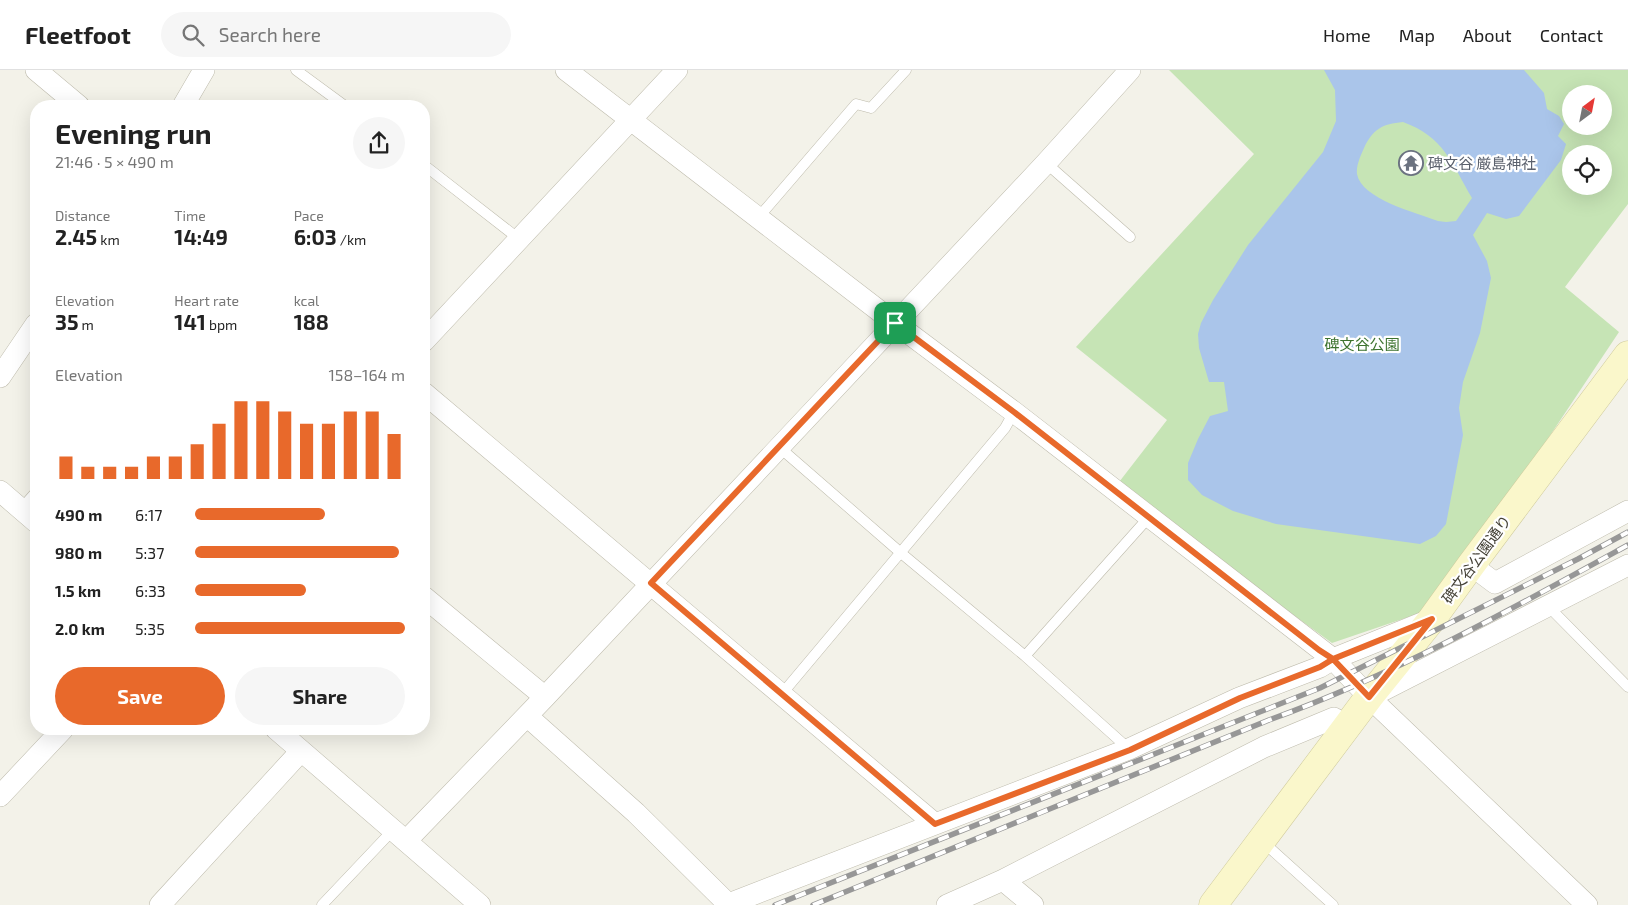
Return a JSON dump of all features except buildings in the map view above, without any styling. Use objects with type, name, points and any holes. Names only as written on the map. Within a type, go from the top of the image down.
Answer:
[{"type":"street","points":[[36,70],[73,100]]},
{"type":"street","points":[[186,100],[204,70]]},
{"type":"street","points":[[566,70],[1014,412],[1333,659],[1369,697],[1587,905]]},
{"type":"street","points":[[430,334],[677,70]]},
{"type":"street","points":[[399,835],[545,698],[1046,163],[1130,70]]},
{"type":"street","points":[[0,377],[30,333]]},
{"type":"street","name":"碑文谷公園通り","points":[[1212,905],[1369,697],[1432,619],[1628,355]]},
{"type":"street","points":[[430,397],[651,583],[780,695],[935,824]]},
{"type":"street","points":[[0,491],[29,515]]},
{"type":"street","points":[[1471,565],[1496,583],[1628,511]]},
{"type":"street","points":[[1369,697],[1628,565]]},
{"type":"street","points":[[430,602],[545,698]]},
{"type":"street","points":[[526,716],[636,813],[727,905],[1130,750],[1240,698],[1320,667],[1333,659],[1432,619]]},
{"type":"street","points":[[947,905],[1003,880],[1264,747],[1334,718],[1346,728]]},
{"type":"street","points":[[0,796],[57,735]]},
{"type":"street","points":[[283,735],[480,905]]},
{"type":"street","points":[[164,904],[301,751]]},
{"type":"street","points":[[1003,880],[1033,905]]},
{"type":"lane","points":[[296,70],[337,100]]},
{"type":"lane","points":[[758,218],[856,104],[870,108],[906,70]]},
{"type":"lane","points":[[1046,163],[1130,237]]},
{"type":"lane","points":[[430,170],[519,239]]},
{"type":"lane","points":[[780,695],[1005,428],[1014,412]]},
{"type":"lane","points":[[779,447],[901,553],[1025,656],[1130,750]]},
{"type":"lane","points":[[1025,656],[1149,517]]},
{"type":"lane","points":[[1548,606],[1628,687]]},
{"type":"lane","points":[[322,905],[399,835]]},
{"type":"lane","points":[[1261,840],[1333,905]]},
{"type":"green space","name":"碑文谷公園","points":[[1169,70],[1628,70],[1628,204],[1565,287],[1619,332],[1435,608],[1332,643],[1116,486],[1167,420],[1076,347],[1254,154]]},
{"type":"water","points":[[1324,70],[1524,70],[1544,93],[1547,109],[1559,116],[1562,121],[1562,128],[1558,136],[1566,144],[1562,145],[1561,160],[1519,216],[1506,219],[1487,213],[1473,235],[1487,261],[1491,278],[1480,333],[1463,382],[1459,408],[1463,435],[1446,524],[1436,536],[1420,544],[1276,524],[1233,511],[1202,495],[1188,480],[1188,463],[1210,416],[1228,411],[1224,382],[1209,382],[1199,348],[1198,334],[1201,323],[1213,300],[1248,245],[1323,152],[1336,121],[1335,90]],"holes":[[[1403,122],[1428,135],[1452,162],[1472,198],[1456,221],[1438,221],[1391,204],[1368,191],[1361,183],[1357,174],[1358,164],[1364,148],[1371,136],[1384,126]]]},
{"type":"railway","points":[[775,905],[1320,688],[1628,532]]},
{"type":"railway","points":[[813,905],[1362,683],[1452,640],[1628,545]]},
{"type":"place","name":"碑文谷 厳島神社","points":[[1411,163]]},
{"type":"route","points":[[895,323],[651,583],[780,695],[935,824],[1130,750],[1240,698],[1320,667],[1333,659],[1432,619],[1369,697],[1333,659],[1014,412],[895,323]]}]
